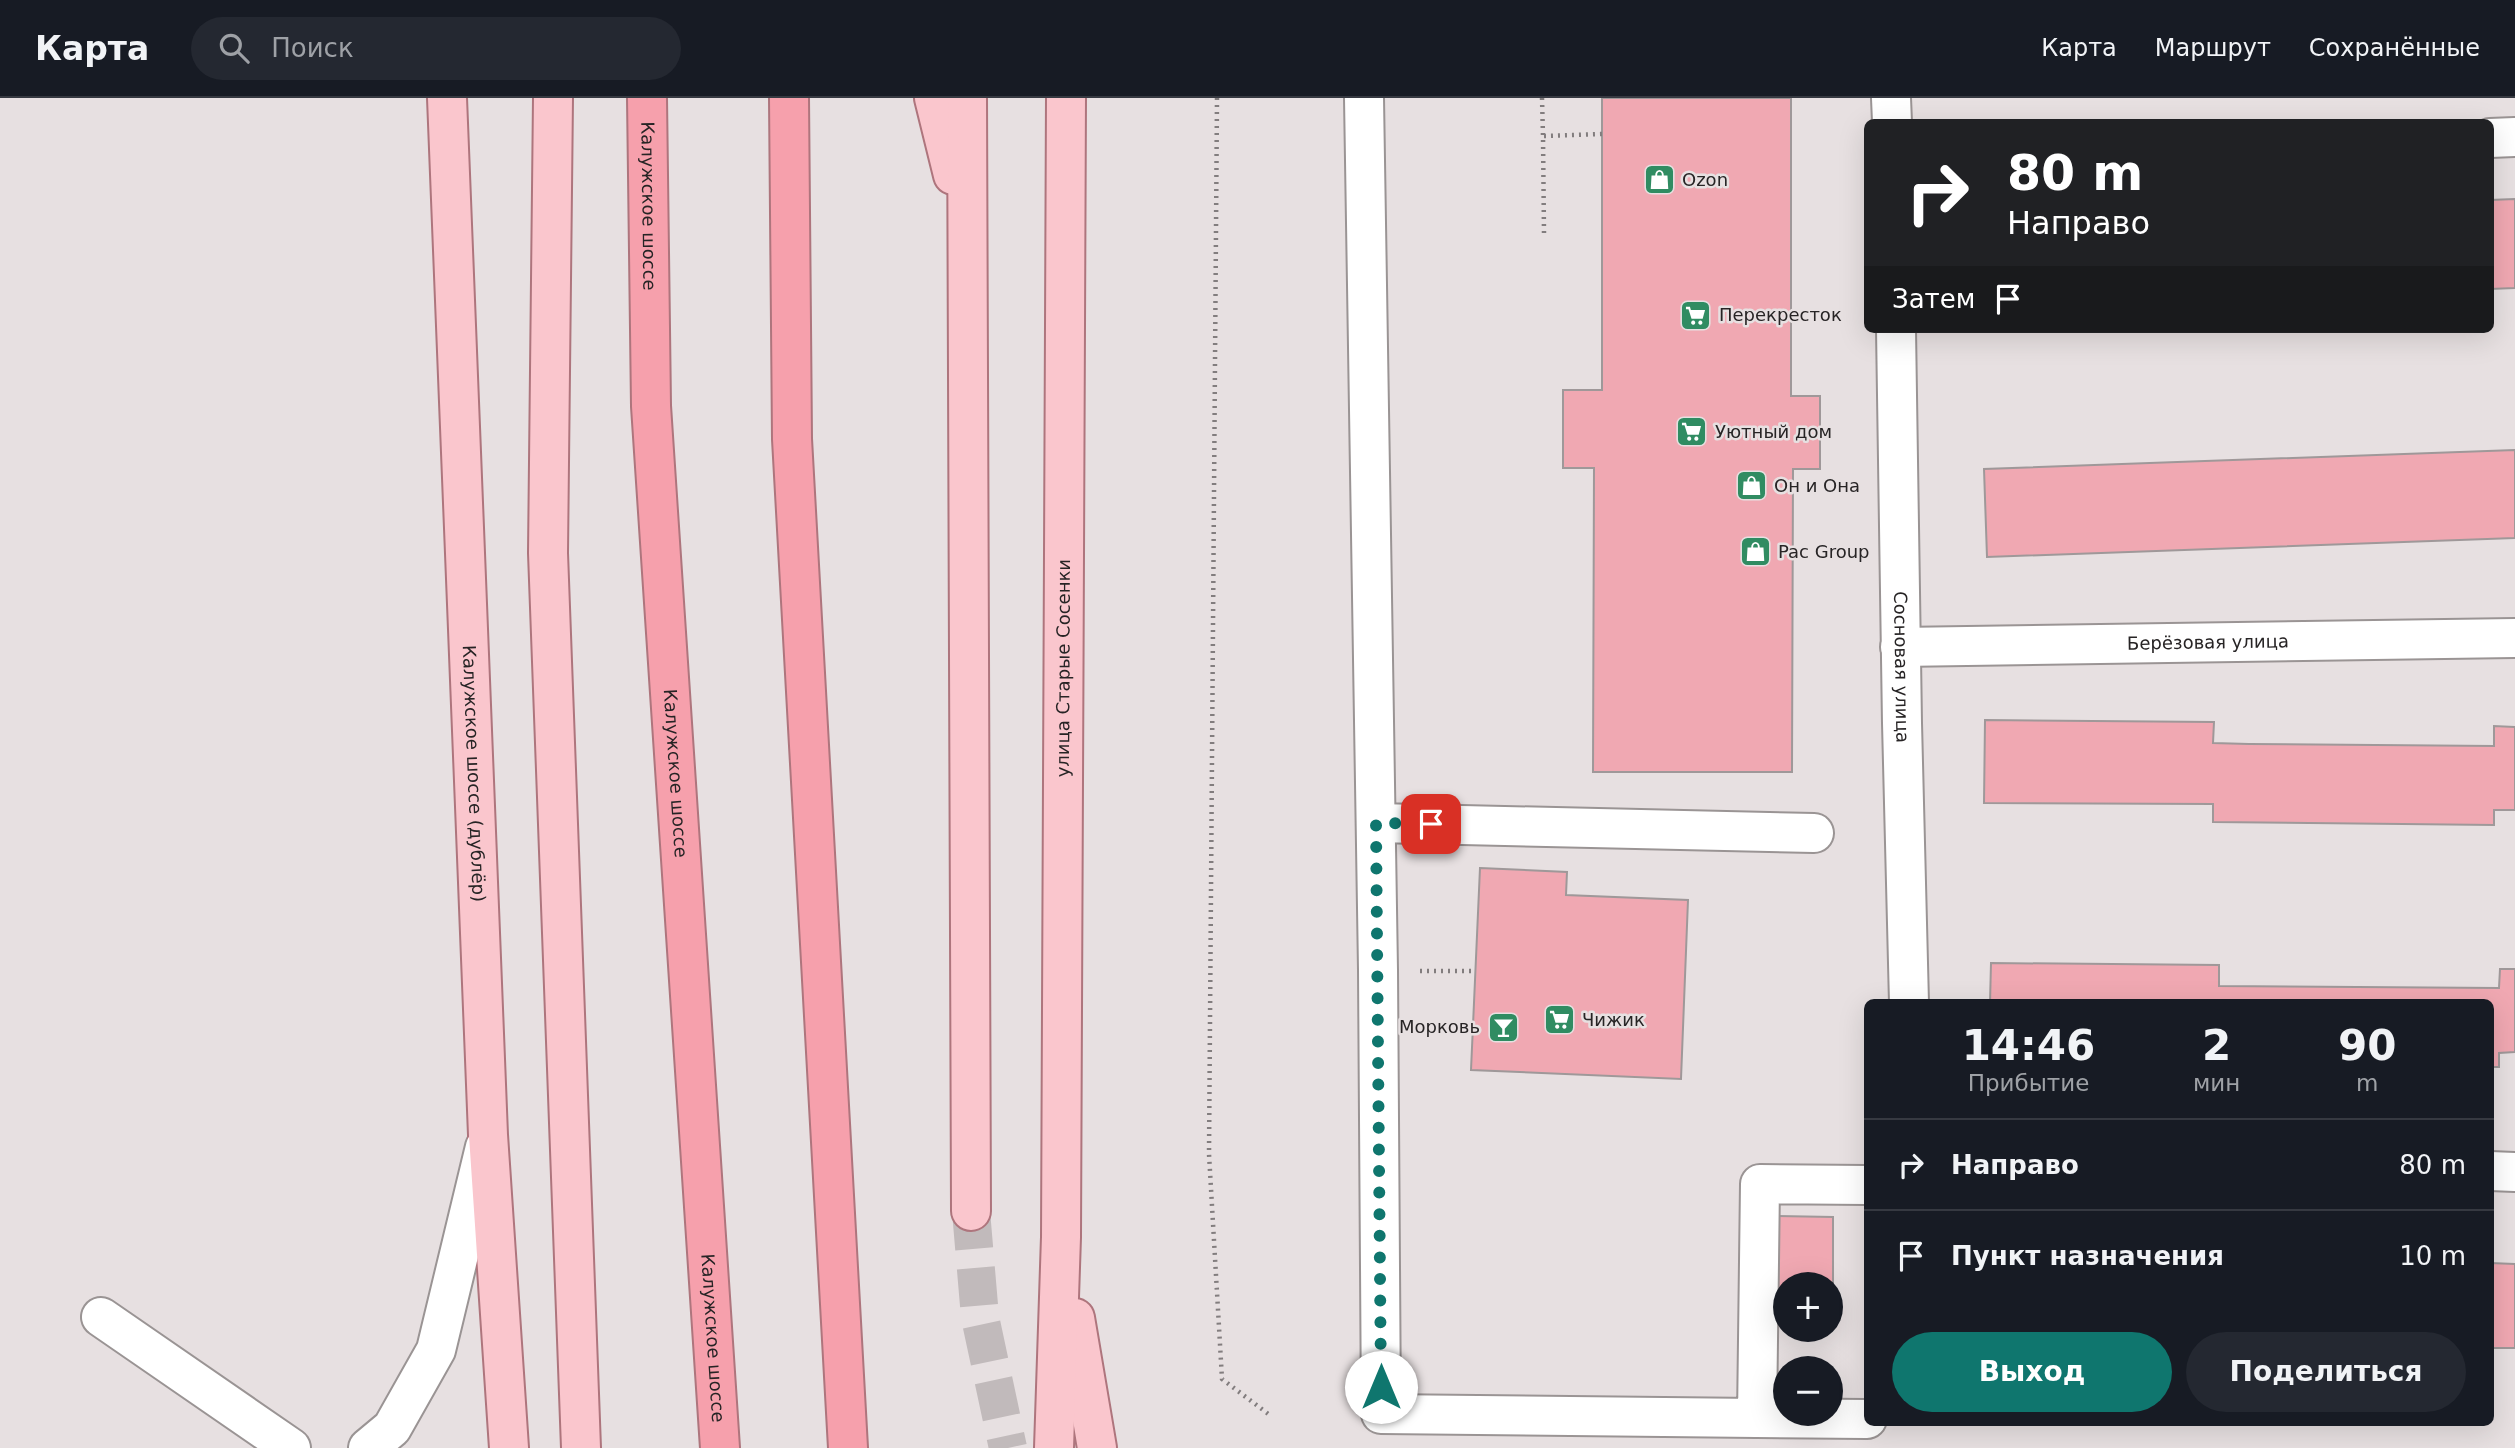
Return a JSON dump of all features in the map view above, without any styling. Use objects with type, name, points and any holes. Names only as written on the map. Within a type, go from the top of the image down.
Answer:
[{"type":"highway","name":"Калужское шоссе","points":[[647,98],[651,406],[720,1448]]},
{"type":"highway","points":[[789,98],[792,439],[848,1448]]},
{"type":"main road","name":"Калужское шоссе (дублёр)","points":[[447,98],[488,1135],[509,1448]]},
{"type":"main road","points":[[553,98],[548,553],[581,1448]]},
{"type":"main road","points":[[934,98],[969,242]]},
{"type":"main road","points":[[967,98],[971,1211]]},
{"type":"main road","name":"улица Старые Сосенки","points":[[1061,1237],[1066,98]]},
{"type":"main road","points":[[1054,1448],[1061,1237]]},
{"type":"main road","points":[[1061,1237],[1097,1448]]},
{"type":"street","points":[[1364,98],[1378,970],[1381,1414],[1864,1419]]},
{"type":"street","points":[[1891,98],[1892,119]]},
{"type":"street","points":[[2494,138],[2515,137]]},
{"type":"street","name":"Сосновая улица","points":[[1896,333],[1900,647],[1909,999]]},
{"type":"street","name":"Берёзовая улица","points":[[1900,647],[2515,638]]},
{"type":"street","points":[[1376,823],[1814,833]]},
{"type":"street","points":[[368,1448],[392,1428],[436,1350],[488,1135]]},
{"type":"street","points":[[2494,1171],[2515,1171]]},
{"type":"street","points":[[1757,1418],[1760,1184],[1864,1185]]},
{"type":"street","points":[[101,1317],[291,1448]]},
{"type":"path","points":[[1217,98],[1209,1154],[1222,1379],[1271,1416]]},
{"type":"path","points":[[1542,98],[1544,233]]},
{"type":"path","points":[[1543,136],[1602,134]]},
{"type":"path","points":[[1378,970],[1475,971]]},
{"type":"building","name":"Уютный дом","points":[[1602,98],[1791,98],[1791,396],[1820,396],[1820,469],[1793,469],[1792,772],[1593,772],[1594,468],[1563,468],[1563,390],[1602,390]]},
{"type":"building","points":[[2515,199],[2515,288],[2494,289],[2494,200]]},
{"type":"building","points":[[2515,450],[2515,538],[1987,557],[1984,469]]},
{"type":"building","points":[[1985,720],[2214,722],[2213,743],[2249,744],[2494,746],[2494,726],[2515,727],[2515,810],[2494,810],[2494,825],[2213,822],[2213,804],[1984,803]]},
{"type":"building","points":[[1480,868],[1567,872],[1566,895],[1688,900],[1681,1079],[1471,1070]]},
{"type":"building","points":[[1991,963],[2219,965],[2219,986],[2499,988],[2500,969],[2515,969],[2515,1052],[2499,1053],[2499,1067],[2494,1067],[2494,999],[1990,999]]},
{"type":"building","points":[[1776,1216],[1833,1217],[1833,1272],[1776,1272]]},
{"type":"building","points":[[2494,1263],[2515,1264],[2515,1348],[2494,1348]]},
{"type":"tunnel","points":[[971,1211],[980,1317],[1008,1448]]},
{"type":"place","name":"Ozon","points":[[1659,180]]},
{"type":"place","name":"Перекресток","points":[[1696,315]]},
{"type":"place","name":"Уютный дом","points":[[1692,432]]},
{"type":"place","name":"Он и Она","points":[[1751,486]]},
{"type":"place","name":"Pac Group","points":[[1755,552]]},
{"type":"place","name":"Чижик","points":[[1559,1020]]},
{"type":"place","name":"Морковь","points":[[1503,1027]]},
{"type":"route","points":[[1381,1387],[1376,823],[1431,824]]}]
